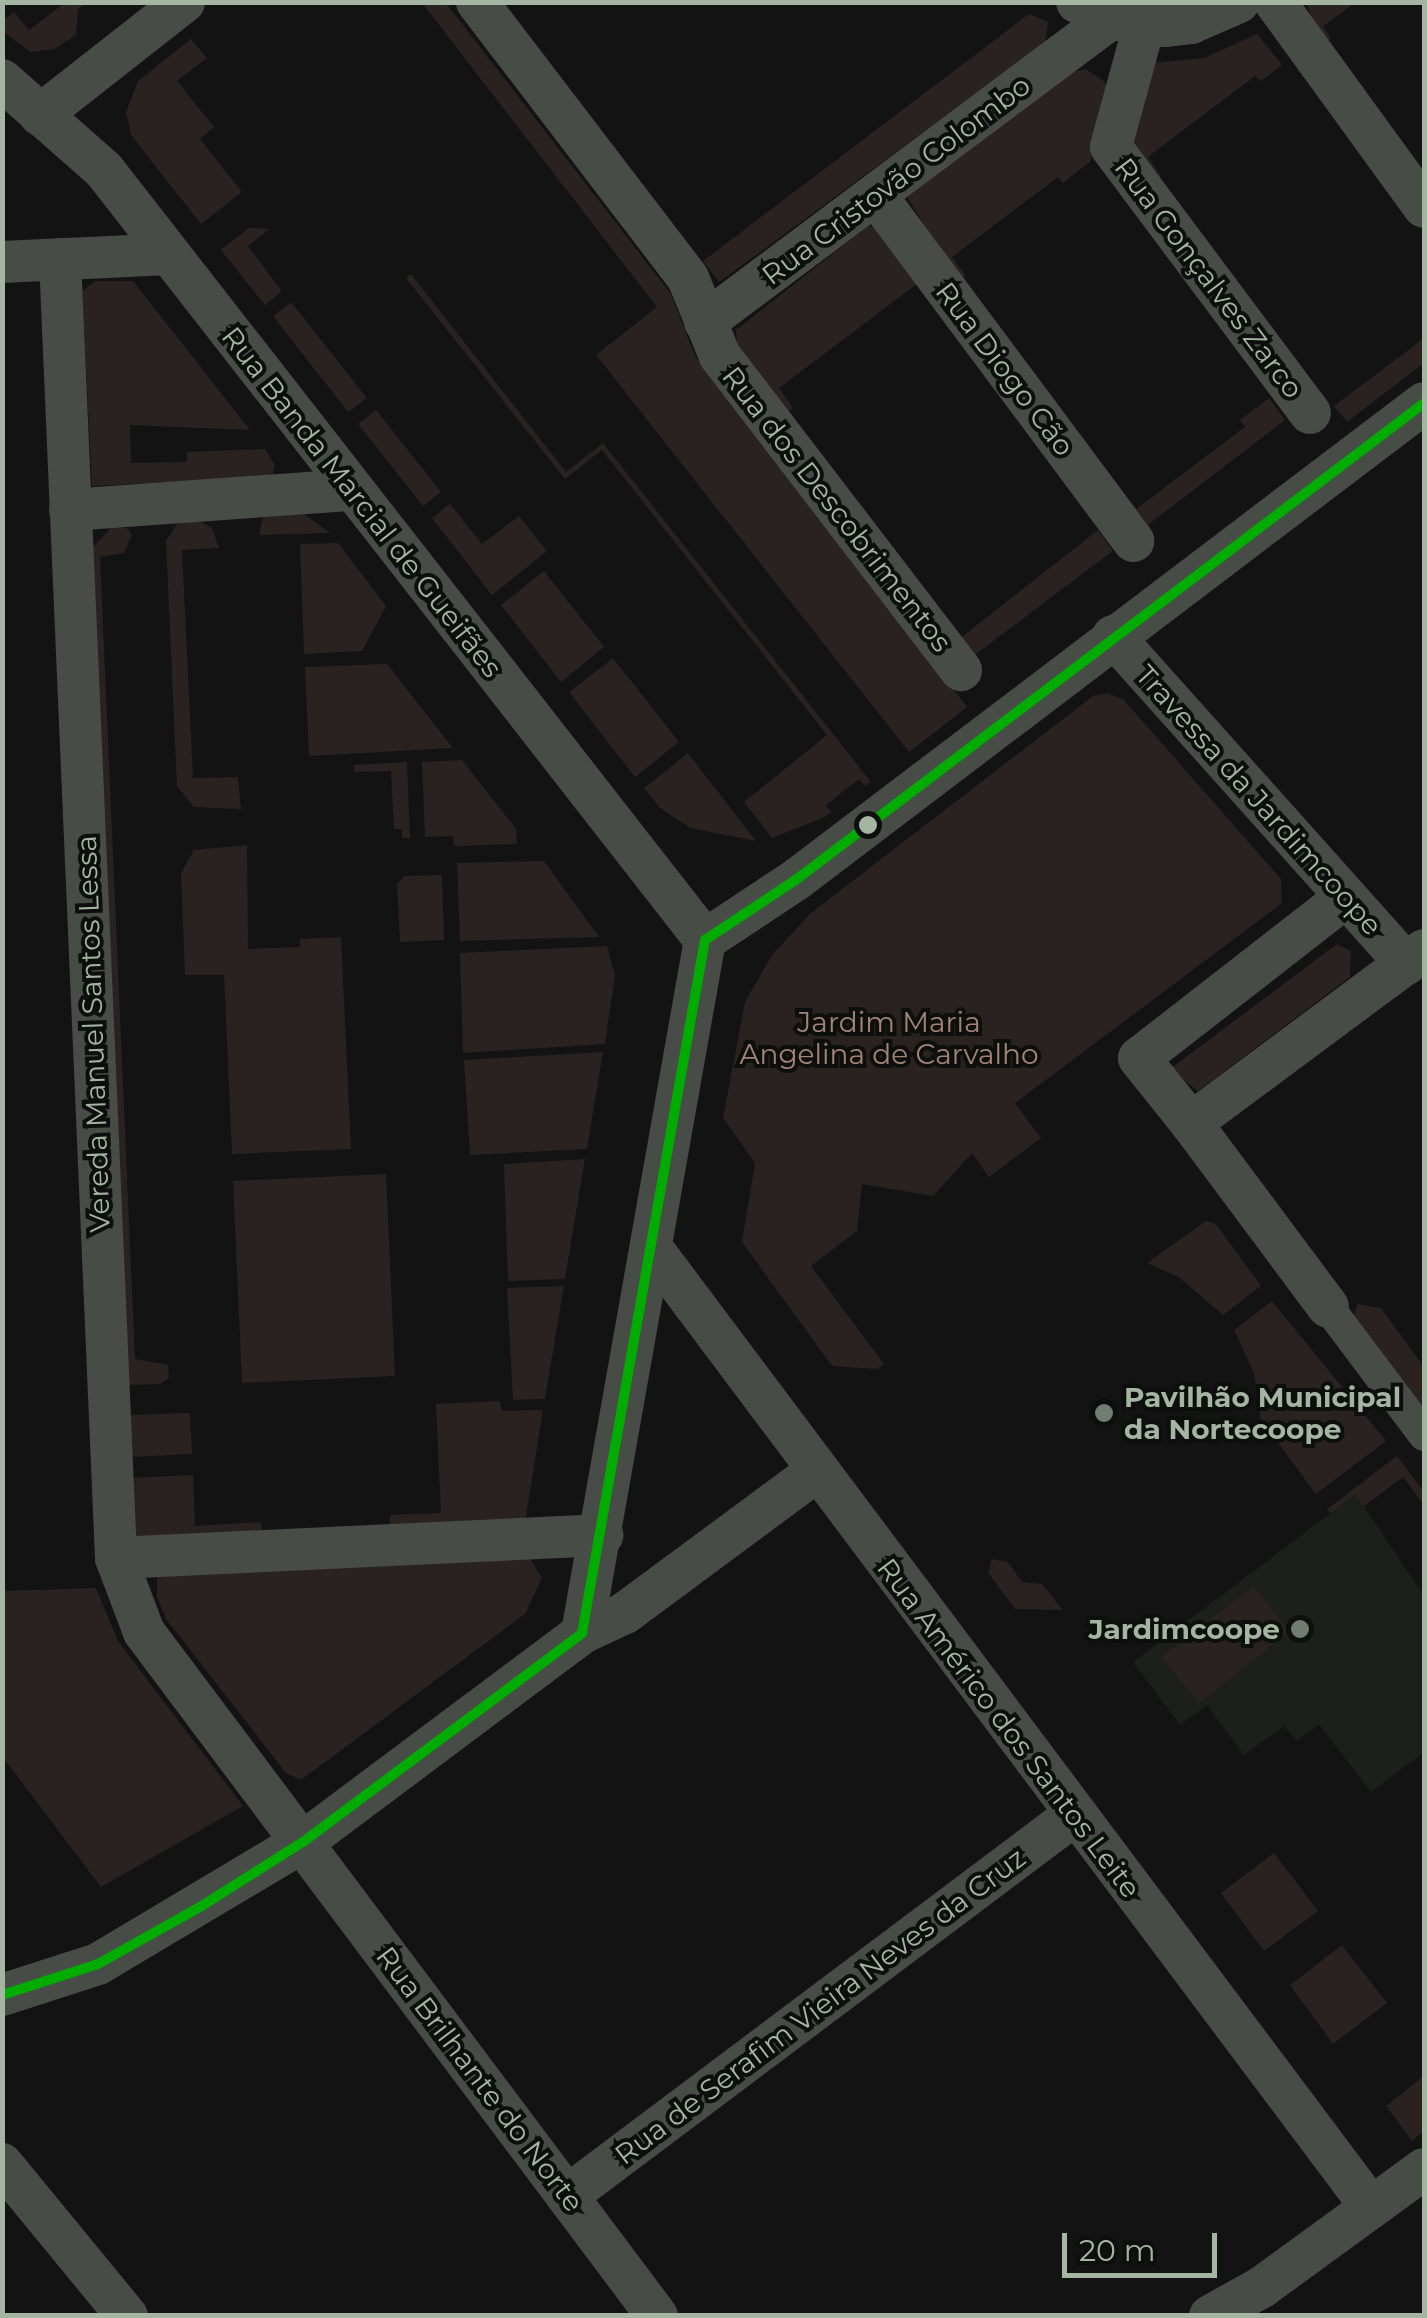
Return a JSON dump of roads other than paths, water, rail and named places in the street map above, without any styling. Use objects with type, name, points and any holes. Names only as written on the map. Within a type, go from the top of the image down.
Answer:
[{"type":"street","points":[[40,115],[184,2]]},
{"type":"street","name":"Rua dos Descobrimentos","points":[[477,2],[688,278],[720,356],[961,670]]},
{"type":"street","points":[[1105,21],[1191,23],[1239,2]]},
{"type":"street","points":[[1274,2],[1424,207]]},
{"type":"street","name":"Rua Cristovão Colombo","points":[[706,322],[878,197],[1105,21]]},
{"type":"street","name":"Rua Gonçalves Zarco","points":[[1105,21],[1111,147],[1310,413]]},
{"type":"street","name":"Rua Banda Marcial de Gueifães","points":[[2,80],[104,170],[705,940]]},
{"type":"street","name":"Rua Diogo Cão","points":[[878,197],[1133,541]]},
{"type":"street","points":[[2,262],[169,254]]},
{"type":"street","name":"Vereda Manuel Santos Lessa","points":[[60,259],[116,1558],[144,1632],[302,1842]]},
{"type":"street","points":[[582,1633],[705,940],[797,878],[1424,402]]},
{"type":"street","points":[[70,510],[352,490]]},
{"type":"street","name":"Travessa da Jardimcoope","points":[[1113,636],[1346,897],[1415,957]]},
{"type":"street","points":[[1346,897],[1139,1058],[1424,1435]]},
{"type":"street","points":[[1191,1124],[1415,957]]},
{"type":"street","name":"Rua Américo dos Santos Leite","points":[[651,1247],[1073,1816],[1371,2207]]},
{"type":"street","points":[[2,1994],[98,1964],[302,1842],[582,1633],[625,1613],[817,1471]]},
{"type":"street","points":[[116,1558],[602,1535]]},
{"type":"street","name":"Rua de Serafim Vieira Neves da Cruz","points":[[568,2196],[1073,1816]]},
{"type":"street","name":"Rua Brilhante do Norte","points":[[302,1842],[657,2316]]},
{"type":"street","points":[[2,2164],[127,2316]]},
{"type":"street","points":[[1210,2316],[1262,2288],[1424,2169]]},
{"type":"place","name":"Pavilhão Municipal da Nortecoope","points":[[1104,1413]]},
{"type":"place","name":"Jardimcoope","points":[[1300,1629]]},
{"type":"park label","name":"Jardim Maria Angelina de Carvalho","points":[[889,1038]]}]
